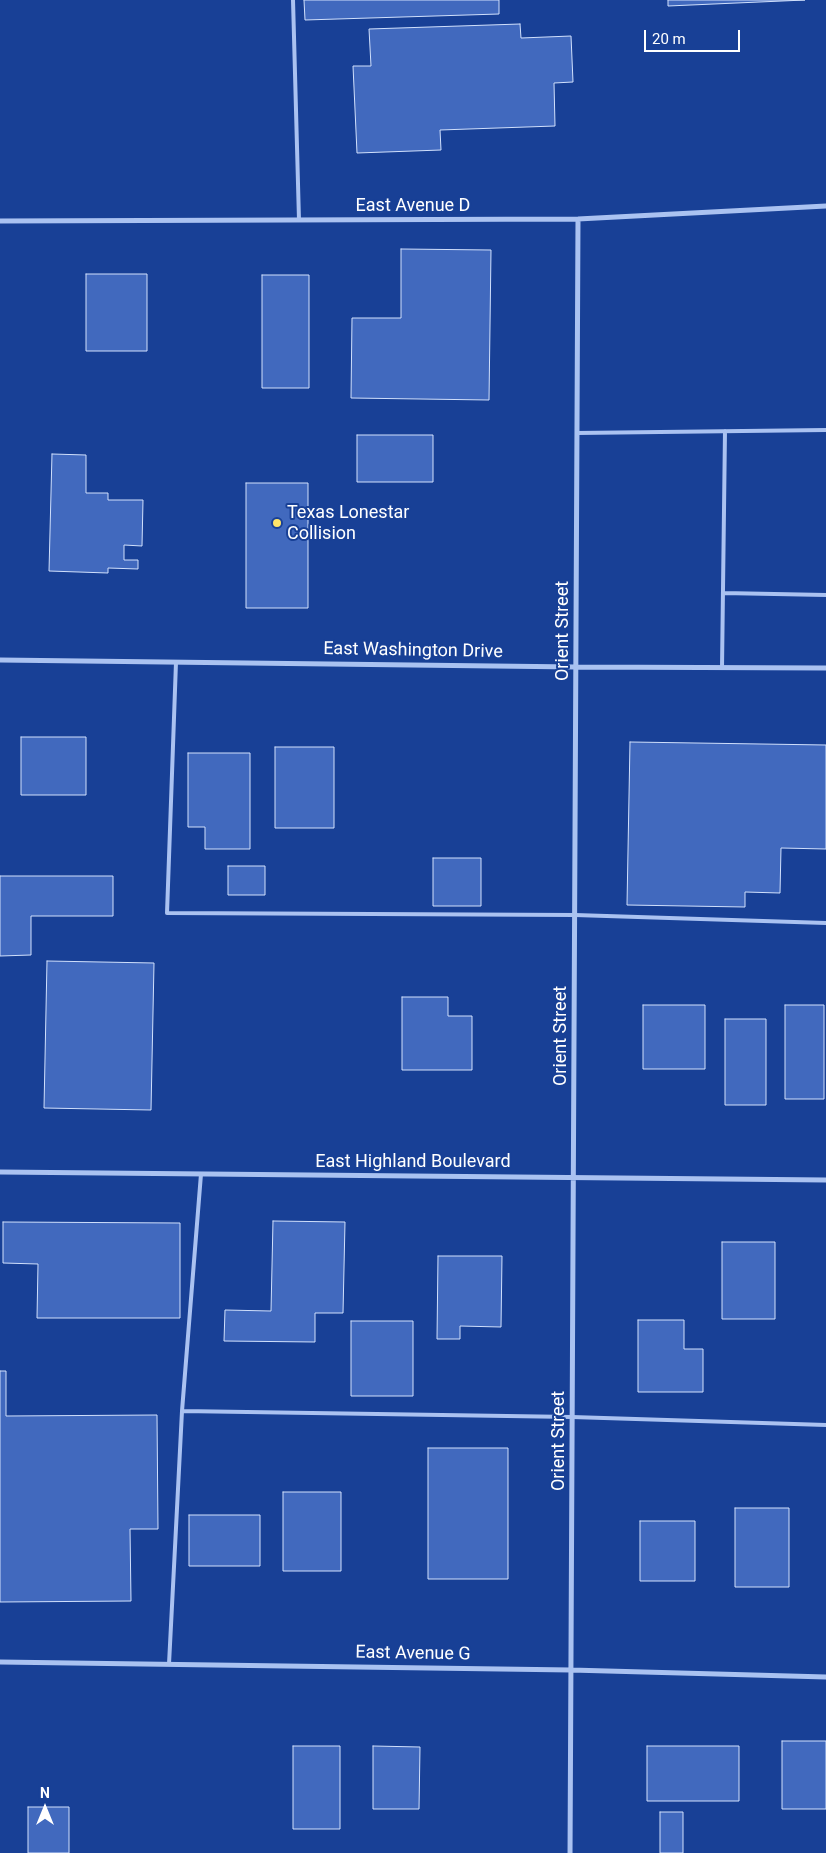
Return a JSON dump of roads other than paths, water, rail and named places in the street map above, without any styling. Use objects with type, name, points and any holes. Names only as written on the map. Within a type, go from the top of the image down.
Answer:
[{"type":"street","name":"East Avenue D","points":[[0,221],[578,219],[826,206]]},
{"type":"street","name":"Orient Street","points":[[570,1853],[578,219]]},
{"type":"street","name":"East Washington Drive","points":[[0,660],[826,668]]},
{"type":"street","name":"East Highland Boulevard","points":[[0,1172],[826,1180]]},
{"type":"street","name":"East Avenue G","points":[[0,1662],[571,1670],[826,1677]]},
{"type":"lane","points":[[293,0],[300,220]]},
{"type":"lane","points":[[577,433],[826,430]]},
{"type":"lane","points":[[722,668],[725,431]]},
{"type":"lane","points":[[723,593],[826,595]]},
{"type":"lane","points":[[176,662],[167,912],[575,915],[826,923]]},
{"type":"lane","points":[[169,1664],[182,1410],[201,1174]]},
{"type":"lane","points":[[182,1410],[572,1417],[826,1425]]},
{"type":"place","name":"Texas Lonestar Collision","points":[[277,523]]}]
